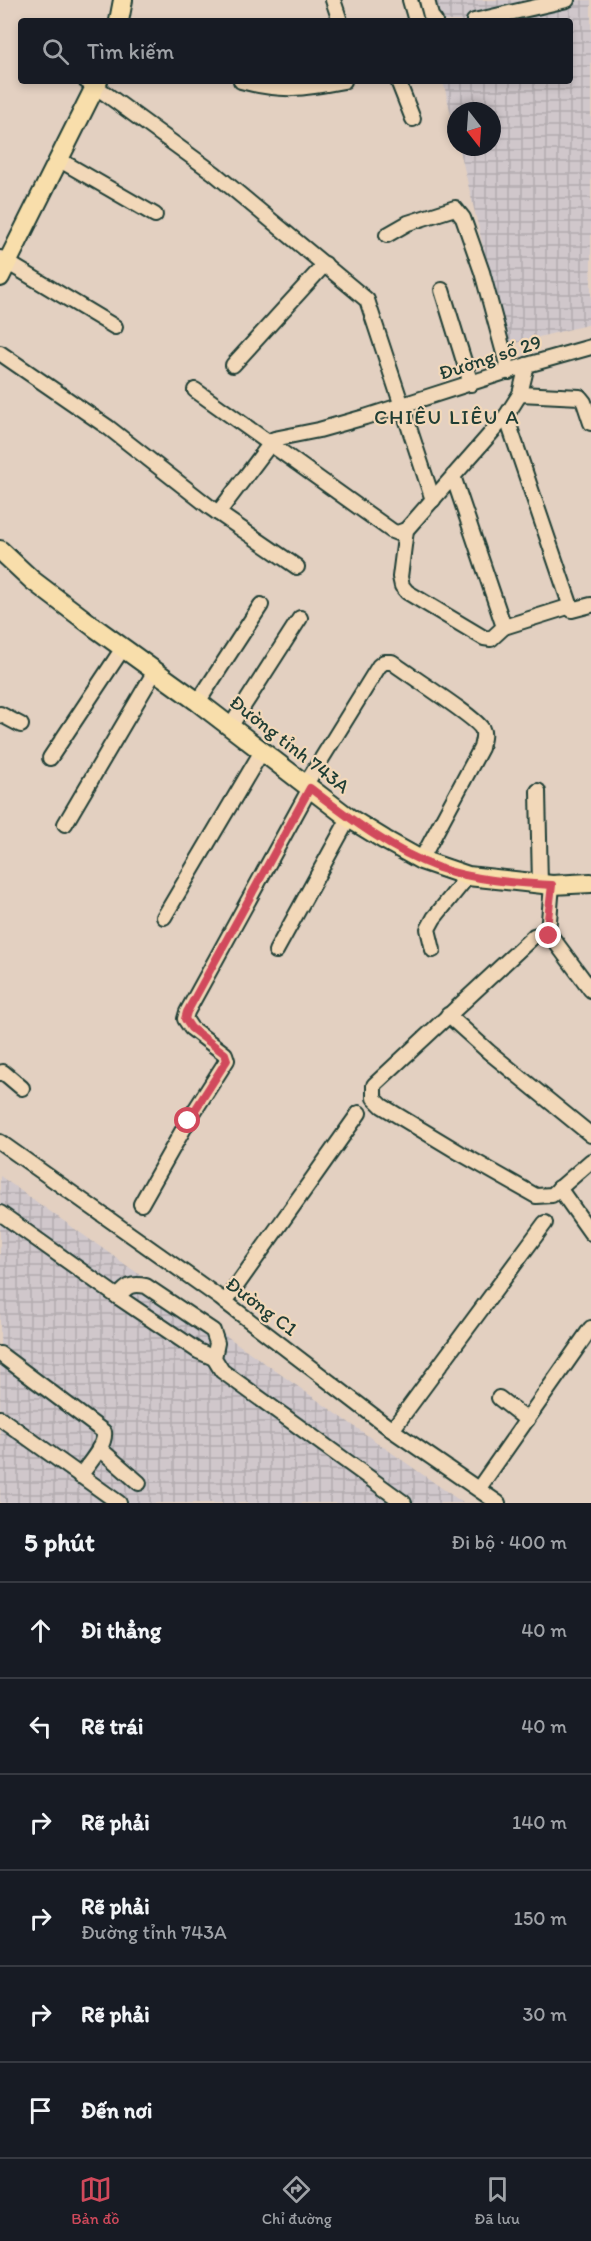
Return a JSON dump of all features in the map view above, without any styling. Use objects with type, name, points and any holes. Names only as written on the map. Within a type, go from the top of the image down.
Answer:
[{"type":"main road","points":[[120,18],[123,0]]},
{"type":"main road","points":[[2,265],[58,159],[93,84]]},
{"type":"main road","name":"Đường tỉnh 743A","points":[[0,550],[32,580],[198,702],[349,818],[422,860],[468,876],[546,885],[591,883]]},
{"type":"street","points":[[333,0],[339,18]]},
{"type":"street","points":[[410,0],[415,18]]},
{"type":"street","points":[[427,0],[433,18]]},
{"type":"street","points":[[487,18],[567,0]]},
{"type":"street","points":[[94,84],[214,173],[367,300],[433,500]]},
{"type":"street","points":[[252,84],[268,88],[306,89],[330,84]]},
{"type":"street","points":[[399,84],[413,119]]},
{"type":"street","points":[[58,159],[155,215]]},
{"type":"street","points":[[387,235],[408,223],[455,208],[463,218],[482,272],[509,372]]},
{"type":"street","points":[[232,364],[325,264]]},
{"type":"street","points":[[2,265],[115,327]]},
{"type":"street","points":[[442,290],[471,384]]},
{"type":"street","name":"Đường số 29","points":[[402,406],[527,365],[591,347]]},
{"type":"street","points":[[0,353],[109,428],[218,513],[297,567]]},
{"type":"street","points":[[195,390],[269,445],[397,533],[406,530],[506,416],[520,394],[527,365]]},
{"type":"street","points":[[520,394],[580,397],[585,402],[591,423]]},
{"type":"street","points":[[218,513],[269,445],[278,437],[319,430],[402,406]]},
{"type":"street","points":[[506,416],[571,606],[573,610],[591,605]]},
{"type":"street","points":[[453,476],[504,627]]},
{"type":"street","points":[[406,530],[400,578],[402,586],[407,592],[484,638],[491,639],[504,627],[571,606]]},
{"type":"street","points":[[198,702],[261,605]]},
{"type":"street","points":[[230,727],[300,618]]},
{"type":"street","points":[[50,758],[123,648]]},
{"type":"street","points":[[141,1204],[188,1121],[227,1060],[225,1054],[191,1028],[185,1019],[187,1012],[308,786],[379,666],[384,662],[392,662],[465,714],[481,728],[483,736],[481,748],[422,860]]},
{"type":"street","points":[[64,824],[155,671]]},
{"type":"street","points":[[0,714],[21,725]]},
{"type":"street","points":[[165,917],[262,751]]},
{"type":"street","points":[[538,791],[548,932],[591,990]]},
{"type":"street","points":[[276,951],[349,818]]},
{"type":"street","points":[[433,950],[428,929],[434,918],[468,876]]},
{"type":"street","points":[[548,932],[534,936],[374,1085],[374,1098],[382,1106],[536,1196],[555,1191],[591,1161]]},
{"type":"street","points":[[448,1015],[489,1052],[591,1135]]},
{"type":"street","points":[[0,1073],[3,1072],[22,1088]]},
{"type":"street","points":[[225,1302],[359,1113]]},
{"type":"street","name":"Đường C1","points":[[0,1142],[225,1302],[392,1430],[498,1503]]},
{"type":"street","points":[[555,1191],[591,1233]]},
{"type":"street","points":[[0,1214],[198,1351],[214,1358],[222,1371],[404,1503]]},
{"type":"street","points":[[392,1430],[545,1223]]},
{"type":"street","points":[[118,1297],[128,1286],[135,1284],[146,1286],[213,1331],[217,1343],[214,1358]]},
{"type":"street","points":[[479,1488],[591,1328]]},
{"type":"street","points":[[0,1354],[104,1432],[105,1438],[80,1476]]},
{"type":"street","points":[[499,1398],[527,1420]]},
{"type":"street","points":[[0,1418],[119,1503]]},
{"type":"street","points":[[99,1448],[139,1483]]},
{"type":"shaded area","points":[[422,0],[591,0],[591,324],[507,345],[461,156],[501,156],[501,102],[448,102],[444,84],[573,84],[573,18],[427,18]]},
{"type":"shaded area","points":[[0,1176],[463,1503],[0,1503]]},
{"type":"district","name":"CHIÊU LIÊU A","points":[[447,416]]},
{"type":"route","points":[[188,1121],[227,1060],[225,1054],[191,1028],[185,1019],[187,1012],[310,788],[349,818],[404,851],[438,867],[480,878],[552,885],[547,927],[549,936]]}]
